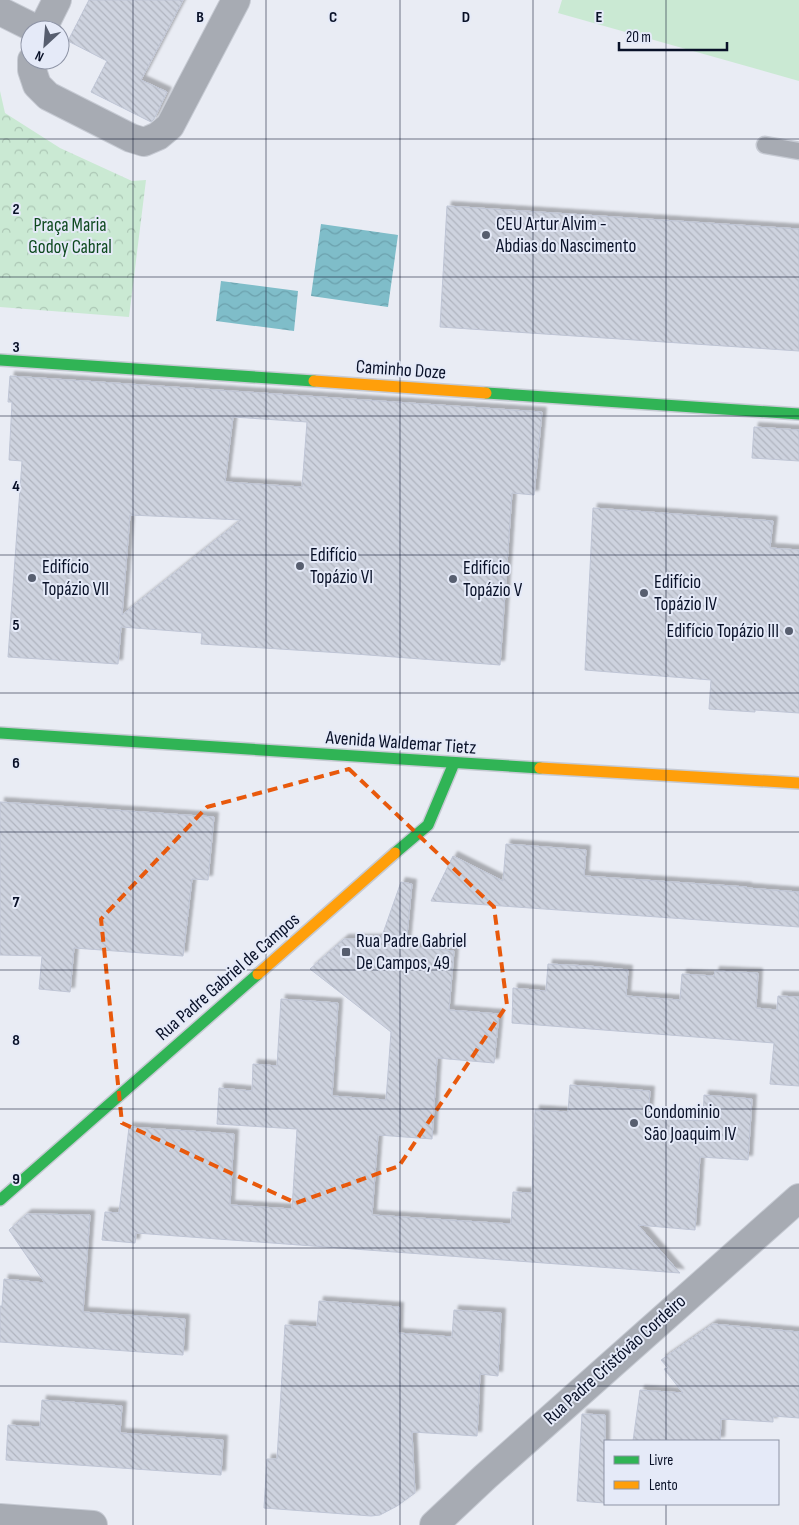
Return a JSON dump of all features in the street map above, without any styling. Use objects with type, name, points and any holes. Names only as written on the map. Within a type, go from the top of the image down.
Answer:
[{"type":"street","points":[[46,20],[57,0]]},
{"type":"street","points":[[32,70],[37,85],[48,96],[131,138],[144,142],[158,136],[170,126],[236,0]]},
{"type":"street","points":[[0,11],[20,20]]},
{"type":"street","name":"Caminho Doze","points":[[0,360],[799,414]]},
{"type":"street","name":"Avenida Waldemar Tietz","points":[[0,734],[799,783]]},
{"type":"street","name":"Rua Padre Gabriel de Campos","points":[[0,1200],[428,826],[454,763]]},
{"type":"street","name":"Rua Padre Cristóvão Cordeiro","points":[[434,1525],[484,1476],[799,1198]]},
{"type":"street","points":[[0,1518],[93,1525]]},
{"type":"lane","points":[[765,145],[799,151]]},
{"type":"highlighted area","points":[[349,769],[494,907],[507,1005],[399,1166],[296,1203],[122,1123],[101,919],[207,807]]},
{"type":"green space","points":[[562,0],[799,0],[799,81],[558,13]]},
{"type":"green space","name":"Praça Maria Godoy Cabral","points":[[0,91],[5,113],[60,148],[132,181],[146,180],[129,317],[0,307]]},
{"type":"water","points":[[321,224],[398,235],[388,307],[311,296]]},
{"type":"water","points":[[221,281],[298,291],[294,331],[216,321]]},
{"type":"building","points":[[89,0],[183,0],[141,80],[167,92],[151,122],[91,92],[107,61],[70,42],[70,37]]},
{"type":"building","points":[[447,206],[799,229],[799,351],[440,327]]},
{"type":"building","points":[[10,376],[542,412],[534,495],[512,493],[500,665],[201,644],[202,633],[121,627],[118,664],[8,657],[22,461],[9,460],[12,402],[8,402]],"holes":[[[233,417],[307,422],[302,487],[225,482]],[[130,515],[241,520],[122,615]]]},
{"type":"building","points":[[754,427],[799,430],[799,461],[752,458]]},
{"type":"building","points":[[593,508],[773,521],[770,548],[799,550],[799,713],[709,709],[711,680],[585,670]]},
{"type":"building","points":[[0,802],[214,817],[208,880],[192,879],[183,956],[74,948],[70,992],[39,989],[42,956],[0,955]]},
{"type":"building","points":[[506,844],[586,850],[584,876],[799,892],[799,927],[431,901],[453,856],[503,881]]},
{"type":"building","points":[[401,882],[412,884],[406,946],[454,951],[449,1010],[499,1014],[494,1063],[437,1058],[432,1139],[378,1135],[372,1215],[511,1224],[513,1192],[532,1193],[535,1110],[568,1112],[570,1085],[650,1091],[648,1118],[703,1121],[704,1095],[752,1099],[748,1160],[700,1157],[695,1230],[638,1225],[680,1273],[136,1233],[135,1243],[102,1240],[105,1212],[119,1213],[129,1127],[234,1134],[230,1205],[292,1209],[297,1129],[217,1124],[219,1088],[252,1091],[253,1064],[277,1066],[281,999],[338,1003],[332,1096],[386,1100],[391,1032],[310,969],[344,939],[381,939]]},
{"type":"building","points":[[548,964],[628,970],[626,996],[680,1000],[682,974],[714,976],[715,971],[758,973],[756,1008],[777,1010],[778,996],[799,997],[799,1086],[770,1084],[774,1043],[512,1023],[513,988],[546,991]]},
{"type":"building","points":[[27,1214],[90,1215],[83,1312],[185,1319],[183,1355],[0,1342],[0,1306],[2,1306],[4,1279],[45,1283],[9,1230]]},
{"type":"building","points":[[319,1301],[399,1307],[398,1333],[452,1337],[454,1310],[501,1313],[498,1376],[480,1374],[477,1436],[412,1432],[415,1493],[380,1515],[371,1516],[264,1508],[267,1459],[277,1459],[285,1325],[317,1327]]},
{"type":"building","points":[[713,1324],[799,1332],[799,1418],[773,1416],[773,1422],[721,1419],[720,1440],[633,1440],[640,1390],[683,1393],[664,1369],[668,1368],[661,1360]]},
{"type":"building","points":[[42,1400],[122,1406],[120,1433],[223,1440],[221,1475],[6,1460],[8,1425],[40,1427]]},
{"type":"building","points":[[582,1414],[605,1415],[604,1503],[577,1501]]},
{"type":"traffic: fast","points":[[0,360],[314,381]]},
{"type":"traffic: fast","points":[[486,393],[799,414]]},
{"type":"traffic: fast","points":[[0,733],[540,768]]},
{"type":"traffic: fast","points":[[395,853],[428,825],[454,763]]},
{"type":"traffic: fast","points":[[0,1200],[258,974]]},
{"type":"traffic: slow","points":[[314,381],[486,393]]},
{"type":"traffic: slow","points":[[540,768],[799,783]]},
{"type":"traffic: slow","points":[[258,974],[395,853]]},
{"type":"place","name":"CEU Artur Alvim - Abdias do Nascimento","points":[[486,235]]},
{"type":"place","name":"Edifício Topázio VI","points":[[300,566]]},
{"type":"place","name":"Edifício Topázio VII","points":[[32,578]]},
{"type":"place","name":"Edifício Topázio V","points":[[453,579]]},
{"type":"place","name":"Edifício Topázio IV","points":[[644,593]]},
{"type":"place","name":"Edifício Topázio III","points":[[789,631]]},
{"type":"place","name":"Rua Padre Gabriel De Campos, 49","points":[[346,952]]},
{"type":"place","name":"Condominio São Joaquim IV","points":[[634,1123]]}]
